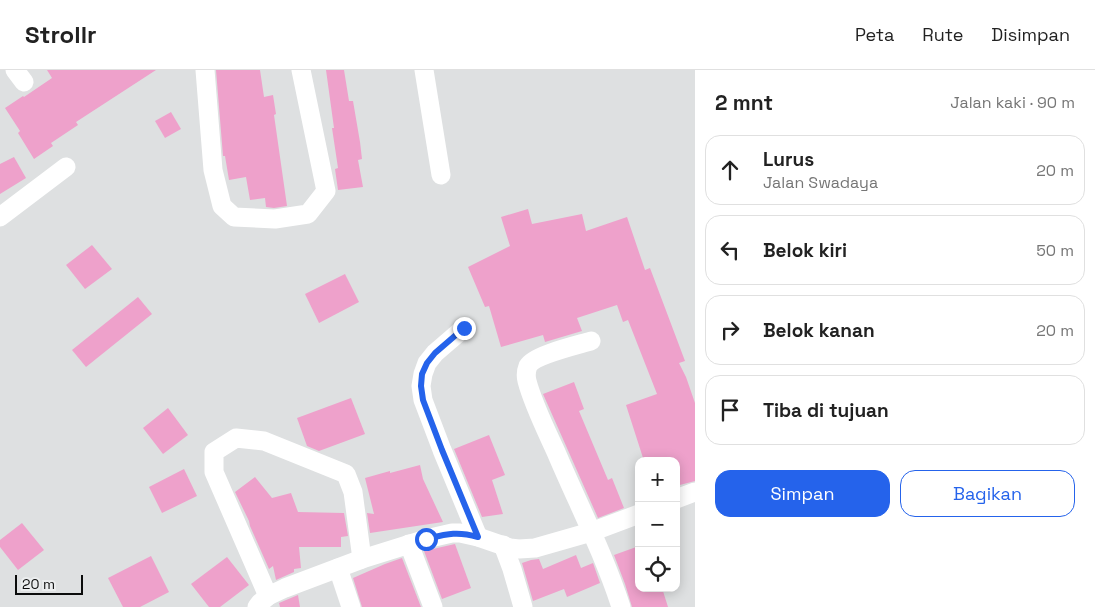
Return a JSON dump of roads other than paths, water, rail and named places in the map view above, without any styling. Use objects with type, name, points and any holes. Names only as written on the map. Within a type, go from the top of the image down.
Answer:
[{"type":"street","points":[[205,70],[213,170],[222,206],[234,217],[274,220],[308,214],[326,191],[301,70]]},
{"type":"street","points":[[424,70],[441,175]]},
{"type":"street","points":[[0,217],[66,167]]},
{"type":"street","points":[[464,328],[435,353],[427,363],[422,374],[421,386],[423,400],[478,537]]},
{"type":"street","points":[[591,341],[555,352],[531,363],[528,367],[526,379],[548,434],[597,543],[621,607]]},
{"type":"street","points":[[362,559],[353,492],[346,474],[264,441],[236,438],[214,452],[214,472],[263,601],[285,588],[362,559],[452,533],[478,537],[519,549],[535,548],[591,532],[635,516]]},
{"type":"street","points":[[680,498],[695,492]]},
{"type":"street","points":[[409,544],[433,607]]},
{"type":"street","points":[[503,545],[523,607]]},
{"type":"street","points":[[338,568],[351,607]]}]
